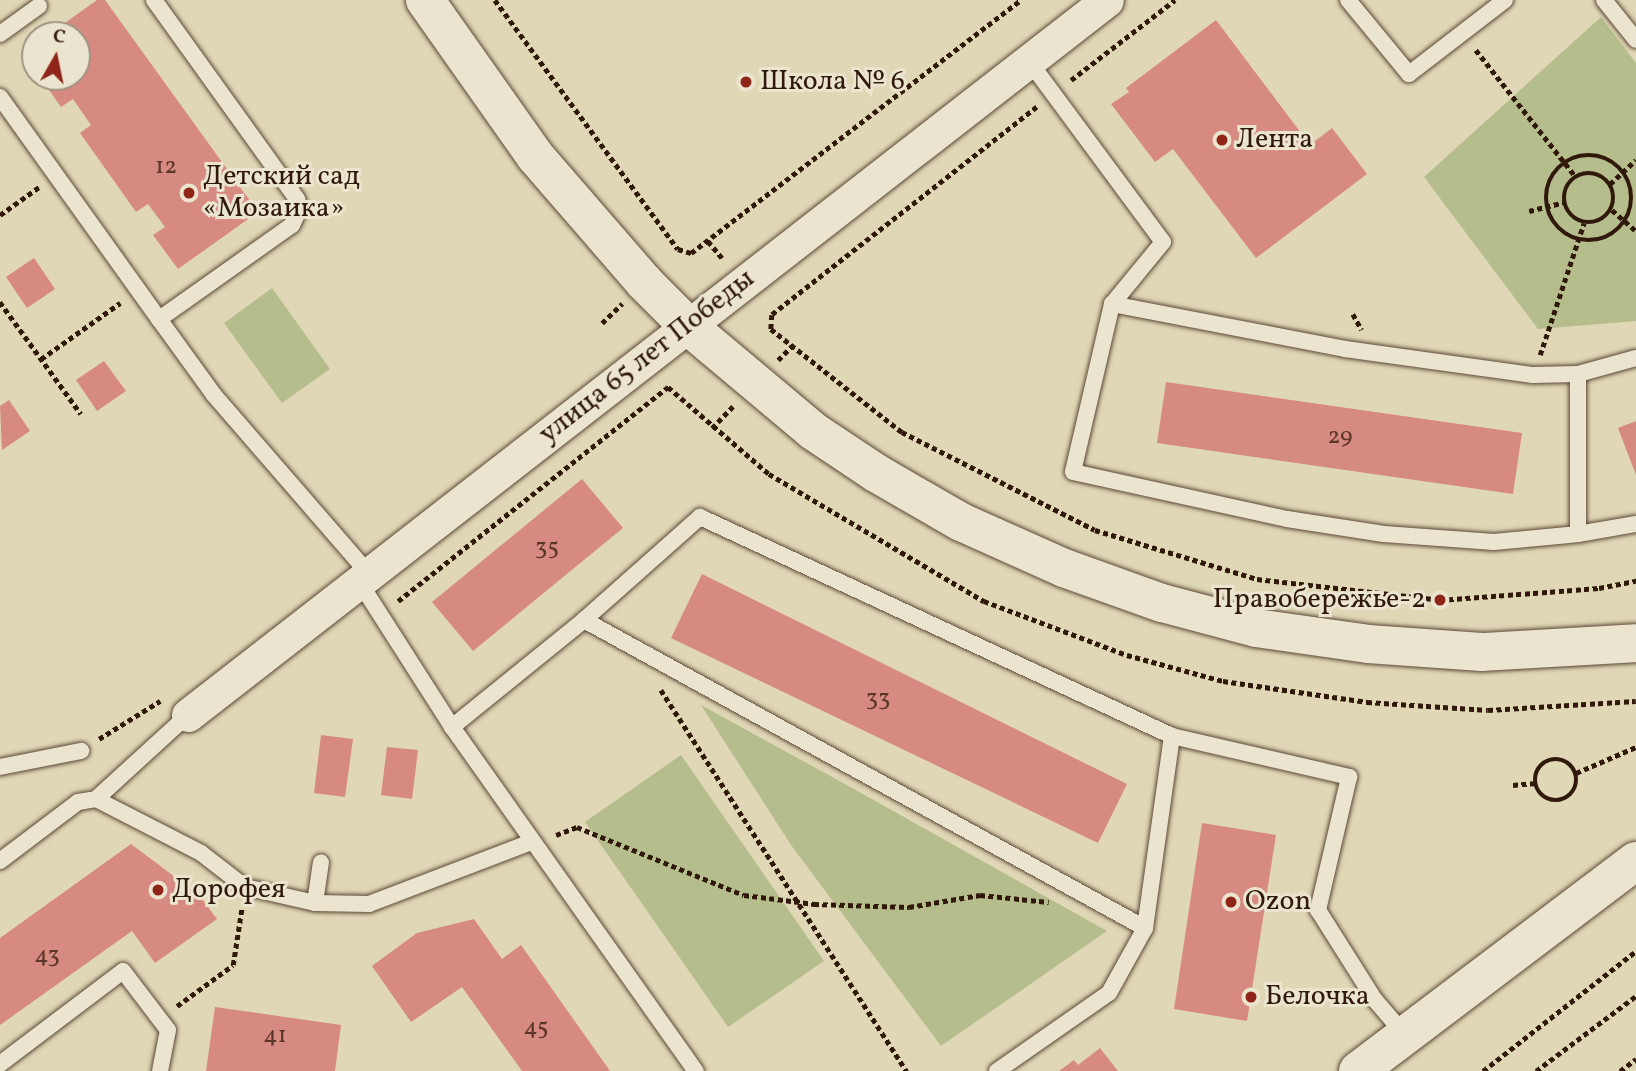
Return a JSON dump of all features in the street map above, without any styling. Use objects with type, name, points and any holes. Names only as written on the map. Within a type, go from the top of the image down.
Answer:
[{"type":"street","points":[[425,0],[543,165],[644,282],[688,326],[803,424],[876,473],[961,522],[1064,568],[1162,603],[1256,628],[1368,644],[1482,652],[1636,643]]},
{"type":"street","name":"улица 65 лет Победы","points":[[178,705],[365,579],[1107,0]]},
{"type":"street","points":[[1358,1071],[1636,861]]},
{"type":"lane","points":[[154,0],[297,199],[300,208],[292,225],[159,319]]},
{"type":"lane","points":[[1348,0],[1409,74],[1505,0]]},
{"type":"lane","points":[[1604,0],[1636,40]]},
{"type":"lane","points":[[0,34],[40,2]]},
{"type":"lane","points":[[1029,61],[1163,242],[1112,304],[1073,472],[1287,519],[1384,534],[1494,542],[1578,534],[1636,524]]},
{"type":"lane","points":[[0,97],[214,395],[365,579],[381,614],[452,727],[696,1071]]},
{"type":"lane","points":[[1112,304],[1345,349],[1533,375],[1578,374],[1636,358]]},
{"type":"lane","points":[[1578,374],[1578,534]]},
{"type":"lane","points":[[452,727],[584,621],[700,517],[1172,736],[1349,778],[1318,910],[1375,1000],[1405,1035]]},
{"type":"lane","points":[[584,621],[1145,928]]},
{"type":"lane","points":[[96,799],[178,705]]},
{"type":"lane","points":[[997,1071],[1109,993],[1145,928],[1172,736]]},
{"type":"lane","points":[[0,767],[80,751]]},
{"type":"lane","points":[[0,861],[78,802],[96,799],[201,853],[245,887],[315,903],[369,904],[532,843]]},
{"type":"lane","points":[[315,903],[321,862]]},
{"type":"lane","points":[[0,1064],[123,971],[168,1030],[160,1071]]},
{"type":"path","points":[[495,0],[678,249],[691,253],[1021,0]]},
{"type":"path","points":[[1462,33],[1576,177]]},
{"type":"path","points":[[1592,155],[1607,159],[1623,172],[1632,191],[1632,205],[1625,222],[1607,238],[1593,242],[1579,241],[1555,225],[1547,206],[1548,184],[1565,162],[1592,155]]},
{"type":"path","points":[[1610,184],[1636,160]]},
{"type":"path","points":[[1592,173],[1610,184],[1614,194],[1612,209],[1601,221],[1584,223],[1570,214],[1564,202],[1565,190],[1576,177],[1592,173]]},
{"type":"path","points":[[0,215],[56,175]]},
{"type":"path","points":[[1529,211],[1564,202]]},
{"type":"path","points":[[1612,209],[1636,231]]},
{"type":"path","points":[[1533,375],[1584,223]]},
{"type":"path","points":[[41,359],[138,290]]},
{"type":"path","points":[[0,302],[81,414]]},
{"type":"path","points":[[381,614],[668,387],[769,474],[984,601],[1127,655],[1223,681],[1367,702],[1488,710],[1636,701]]},
{"type":"path","points":[[636,650],[907,1071]]},
{"type":"path","points":[[80,751],[178,705]]},
{"type":"path","points":[[1576,773],[1636,747]]},
{"type":"path","points":[[1552,759],[1567,761],[1576,773],[1575,790],[1561,802],[1544,798],[1534,783],[1538,767],[1552,759]]},
{"type":"path","points":[[1513,785],[1534,783]]},
{"type":"path","points":[[532,843],[577,827],[744,895],[796,902],[909,907],[980,895],[1058,903]]},
{"type":"path","points":[[160,1019],[233,965],[245,887]]},
{"type":"path","points":[[1483,1071],[1636,951]]},
{"type":"path","points":[[1536,1071],[1636,996]]},
{"type":"path","points":[[1620,1071],[1636,1059]]},
{"type":"green space","points":[[1601,17],[1636,63],[1636,321],[1538,329],[1424,177]]},
{"type":"green space","points":[[272,288],[330,369],[282,403],[224,323]]},
{"type":"green space","points":[[701,705],[1107,931],[941,1046],[791,845]]},
{"type":"green space","points":[[681,755],[824,961],[728,1027],[585,822]]},
{"type":"building","points":[[97,0],[105,0],[258,212],[178,269],[153,235],[165,227],[148,204],[136,212],[80,133],[91,125],[73,99],[61,107],[50,91],[91,91],[91,21],[68,21]]},
{"type":"building","name":"Лента","points":[[1216,20],[1310,145],[1332,128],[1367,174],[1256,258],[1173,149],[1155,162],[1111,104],[1129,92],[1126,88]]},
{"type":"building","points":[[34,258],[55,289],[27,308],[6,277]]},
{"type":"building","points":[[104,361],[126,391],[97,411],[76,380]]},
{"type":"building","points":[[1166,382],[1522,433],[1513,494],[1157,443]]},
{"type":"building","points":[[9,400],[30,431],[2,450],[0,406]]},
{"type":"building","points":[[1636,421],[1636,475],[1618,428]]},
{"type":"building","points":[[582,479],[623,528],[473,651],[432,602]]},
{"type":"building","points":[[702,574],[1127,784],[1098,843],[671,638]]},
{"type":"building","points":[[321,735],[353,739],[345,797],[314,793]]},
{"type":"building","points":[[387,747],[418,750],[412,799],[381,795]]},
{"type":"building","points":[[1202,823],[1276,835],[1247,1021],[1174,1009]]},
{"type":"building","points":[[131,844],[199,895],[217,919],[155,963],[132,931],[0,1025],[0,938]]},
{"type":"building","points":[[474,919],[502,959],[521,945],[610,1071],[522,1071],[462,987],[411,1022],[372,966],[417,933]]},
{"type":"building","points":[[215,1007],[341,1025],[335,1071],[206,1071]]},
{"type":"building","points":[[1100,1048],[1118,1071],[1059,1071],[1074,1060],[1078,1065]]},
{"type":"place","name":"Школа № 6","points":[[746,82]]},
{"type":"place","name":"Лента","points":[[1222,140]]},
{"type":"place","name":"Детский сад «Мозаика»","points":[[189,193]]},
{"type":"place","name":"Правобережье-2","points":[[1440,600]]},
{"type":"place","name":"Дорофея","points":[[158,890]]},
{"type":"place","name":"Ozon","points":[[1231,902]]},
{"type":"place","name":"Белочка","points":[[1251,997]]}]
